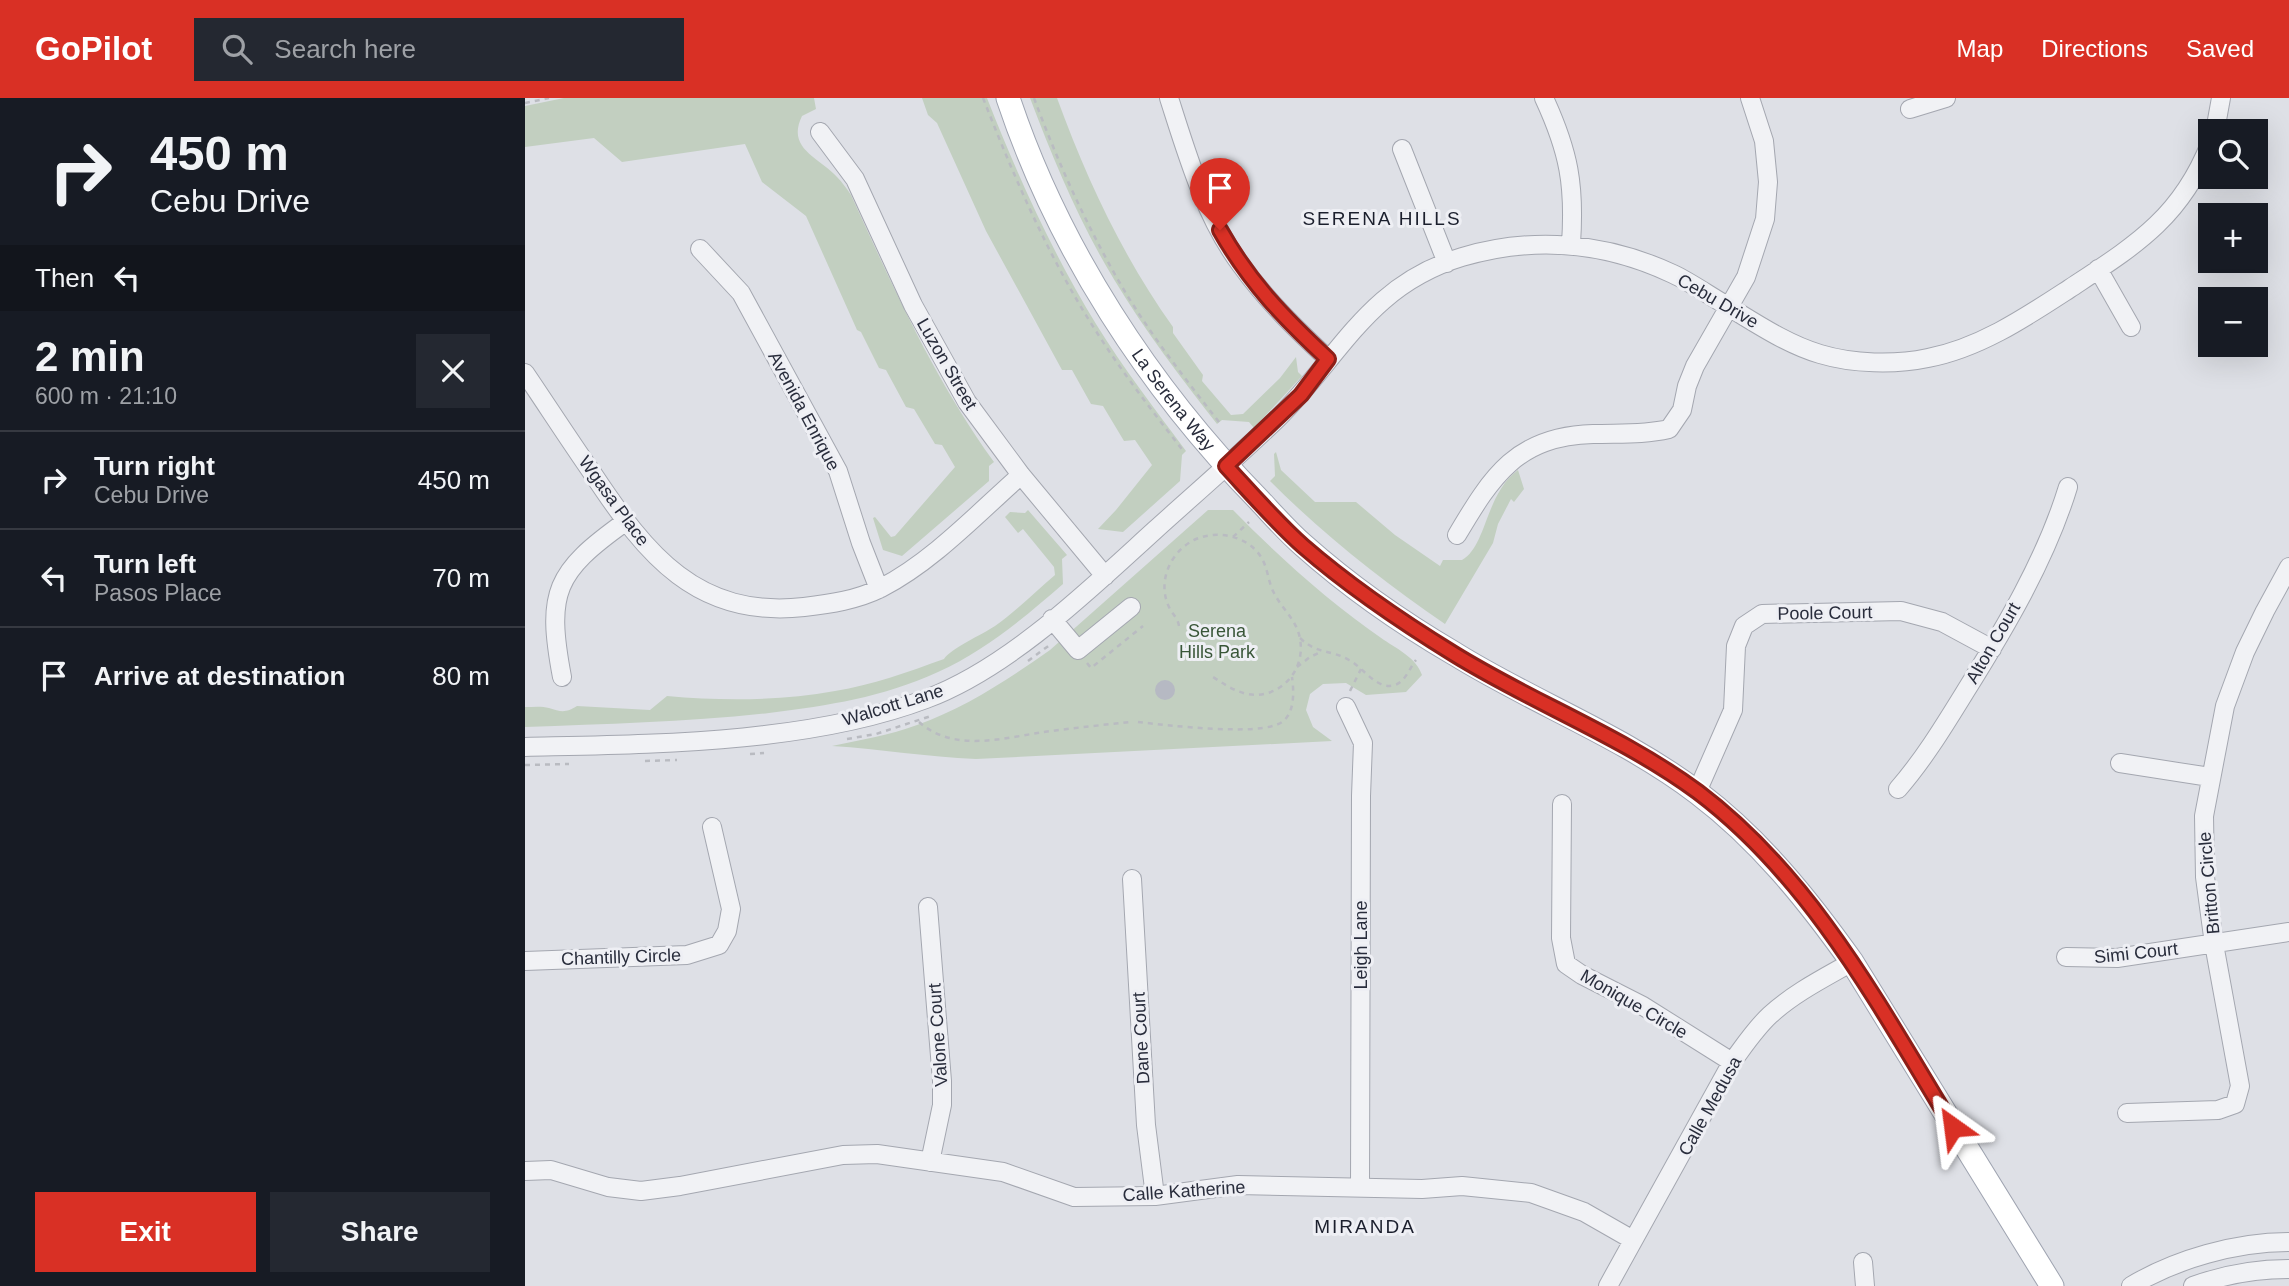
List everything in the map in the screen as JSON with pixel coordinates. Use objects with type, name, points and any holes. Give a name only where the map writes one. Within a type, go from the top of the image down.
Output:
[{"type":"main road","name":"La Serena Way","points":[[1008,98],[1035,169],[1063,228],[1103,299],[1147,369],[1226,466],[1303,545],[1376,602],[1455,654],[1624,745],[1697,792],[1736,826],[1783,873],[1820,916],[1852,962],[2052,1286]]},
{"type":"street","points":[[1169,98],[1201,189],[1239,263],[1265,298],[1328,359]]},
{"type":"street","points":[[1544,98],[1562,141],[1572,184],[1571,244]]},
{"type":"street","points":[[1457,535],[1499,471],[1522,453],[1552,438],[1589,434],[1650,434],[1669,429],[1682,410],[1695,366],[1746,277],[1765,219],[1768,182],[1763,141],[1751,98]]},
{"type":"street","points":[[1910,109],[1946,98]]},
{"type":"street","points":[[2217,119],[2221,98]]},
{"type":"street","name":"Luzon Street","points":[[820,132],[855,179],[913,305],[967,402],[1021,475],[1105,576]]},
{"type":"street","points":[[1402,149],[1447,263]]},
{"type":"street","name":"Cebu Drive","points":[[1226,466],[1301,395],[1359,322],[1383,299],[1410,280],[1447,263],[1501,248],[1545,243],[1571,244],[1631,258],[1674,274],[1787,340],[1820,354],[1856,361],[1927,359],[1963,348],[2001,331],[2098,269],[2162,222],[2198,173]]},
{"type":"street","name":"Avenida Enrique","points":[[700,249],[741,293],[838,471],[860,543],[879,589]]},
{"type":"street","points":[[2098,269],[2131,327]]},
{"type":"street","name":"Wgasa Place","points":[[525,373],[625,522],[671,571],[727,601],[755,607],[787,609],[832,603],[879,589],[929,555],[1021,475]]},
{"type":"street","name":"Walcott Lane","points":[[525,747],[619,745],[790,732],[853,720],[927,699],[972,677],[1009,653],[1105,576],[1226,466]]},
{"type":"street","name":"Alton Court","points":[[1898,789],[1921,762],[1992,649],[2056,526],[2068,487]]},
{"type":"street","points":[[562,677],[554,636],[554,608],[562,583],[576,561],[625,522]]},
{"type":"street","name":"Britton Circle","points":[[2127,1113],[2218,1110],[2235,1104],[2240,1086],[2214,944],[2206,877],[2204,816],[2210,776],[2229,696],[2250,642],[2289,567]]},
{"type":"street","points":[[1052,619],[1078,650],[1131,607]]},
{"type":"street","name":"Poole Court","points":[[1697,792],[1733,710],[1736,646],[1744,626],[1762,614],[1901,611],[1941,622],[1992,649]]},
{"type":"street","name":"Leigh Lane","points":[[1346,707],[1363,743],[1360,1188]]},
{"type":"street","points":[[2120,763],[2210,776]]},
{"type":"street","name":"Monique Circle","points":[[1562,804],[1561,938],[1566,964],[1643,1006],[1732,1062]]},
{"type":"street","name":"Chantilly Circle","points":[[525,961],[687,955],[719,945],[727,931],[731,909],[712,827]]},
{"type":"street","name":"Dane Court","points":[[1132,879],[1146,1125],[1155,1196]]},
{"type":"street","name":"Valone Court","points":[[928,907],[942,1081],[942,1105],[930,1161]]},
{"type":"street","name":"Simi Court","points":[[2066,957],[2117,958],[2289,932]]},
{"type":"street","name":"Calle Medusa","points":[[1608,1286],[1677,1166],[1732,1062],[1770,1015],[1809,986],[1852,962]]},
{"type":"street","name":"Calle Katherine","points":[[525,1171],[551,1170],[608,1187],[641,1191],[843,1155],[877,1154],[1003,1172],[1074,1196],[1155,1196],[1238,1185],[1422,1189],[1462,1186],[1531,1193],[1584,1212],[1633,1240]]},
{"type":"street","points":[[2131,1286],[2187,1261],[2232,1249],[2289,1242]]},
{"type":"street","points":[[1863,1262],[1865,1286]]},
{"type":"street","points":[[2193,1286],[2234,1275],[2289,1269]]},
{"type":"path","points":[[525,103],[549,98]]},
{"type":"path","points":[[1034,98],[1085,220],[1118,280],[1161,347],[1219,422]]},
{"type":"path","points":[[1233,537],[1248,522]]},
{"type":"path","points":[[1179,626],[1164,591],[1166,573],[1176,554],[1193,540],[1213,534],[1245,542],[1261,558],[1274,593],[1291,617],[1300,638],[1310,648],[1351,660],[1380,684],[1392,685],[1404,677],[1416,660]]},
{"type":"path","points":[[1020,667],[1064,633]]},
{"type":"path","points":[[1213,677],[1239,692],[1256,695],[1276,691],[1292,677],[1297,667],[1300,638]]},
{"type":"path","points":[[1297,667],[1322,652]]},
{"type":"path","points":[[1346,707],[1351,685],[1361,669]]},
{"type":"path","points":[[1138,722],[1186,727],[1268,728],[1281,723],[1290,713],[1294,687],[1292,677]]},
{"type":"path","points":[[842,740],[876,734],[931,716]]},
{"type":"path","points":[[919,721],[933,732],[976,741],[999,741],[1039,733],[1131,722]]},
{"type":"path","points":[[745,755],[770,752]]},
{"type":"path","points":[[644,761],[681,760]]},
{"type":"path","points":[[525,765],[580,763]]},
{"type":"green space","points":[[564,98],[814,98],[816,109],[802,116],[798,127],[801,145],[837,177],[851,195],[933,365],[994,462],[989,466],[989,481],[902,556],[883,550],[873,518],[875,517],[891,537],[895,536],[955,467],[942,445],[935,444],[914,409],[906,407],[886,370],[879,368],[861,332],[857,330],[806,216],[762,182],[745,144],[622,162],[594,138],[525,147],[525,106]]},
{"type":"green space","points":[[922,98],[987,98],[1037,214],[1080,297],[1139,388],[1186,451],[1182,455],[1180,481],[1123,532],[1098,529],[1152,465],[1135,440],[1124,441],[1103,406],[1091,404],[1072,370],[1062,370],[986,231],[937,123],[928,115]]},
{"type":"green space","points":[[1030,98],[1057,98],[1081,159],[1122,245],[1173,327],[1173,333],[1203,375],[1202,381],[1231,415],[1243,414],[1280,378],[1296,357],[1298,372],[1302,376],[1254,428],[1249,422],[1222,420],[1217,424],[1139,318],[1102,259],[1079,215]]},
{"type":"green space","points":[[1276,452],[1281,470],[1315,502],[1356,502],[1395,535],[1440,566],[1443,560],[1462,560],[1470,553],[1499,492],[1518,470],[1524,489],[1514,502],[1511,499],[1498,524],[1493,543],[1445,624],[1354,557],[1270,481],[1275,476]]},
{"type":"green space","points":[[1028,510],[1067,555],[1062,559],[1063,584],[988,644],[938,672],[875,694],[792,710],[678,721],[525,727],[525,707],[563,711],[577,706],[650,710],[667,696],[709,699],[793,697],[863,685],[944,659],[1003,620],[1055,575],[1054,567],[1023,529],[1018,533],[1005,517],[1010,512],[1025,513]]},
{"type":"green space","name":"Serena Hills Park","points":[[1208,510],[1233,510],[1324,595],[1411,659],[1422,675],[1406,692],[1366,695],[1346,683],[1323,684],[1310,694],[1306,710],[1313,727],[1332,741],[976,759],[832,746],[917,725],[952,710],[1003,682],[1050,650]]},
{"type":"building","points":[[1165,680],[1172,683],[1175,690],[1172,697],[1165,700],[1158,697],[1155,690],[1158,683]]},
{"type":"district","name":"SERENA HILLS","points":[[1382,218]]},
{"type":"district","name":"MIRANDA","points":[[1365,1226]]},
{"type":"route","points":[[1220,230],[1239,263],[1265,298],[1328,359],[1301,395],[1226,466],[1303,545],[1376,602],[1455,654],[1624,745],[1697,792],[1736,826],[1783,873],[1820,916],[1852,962],[1953,1127]]}]
